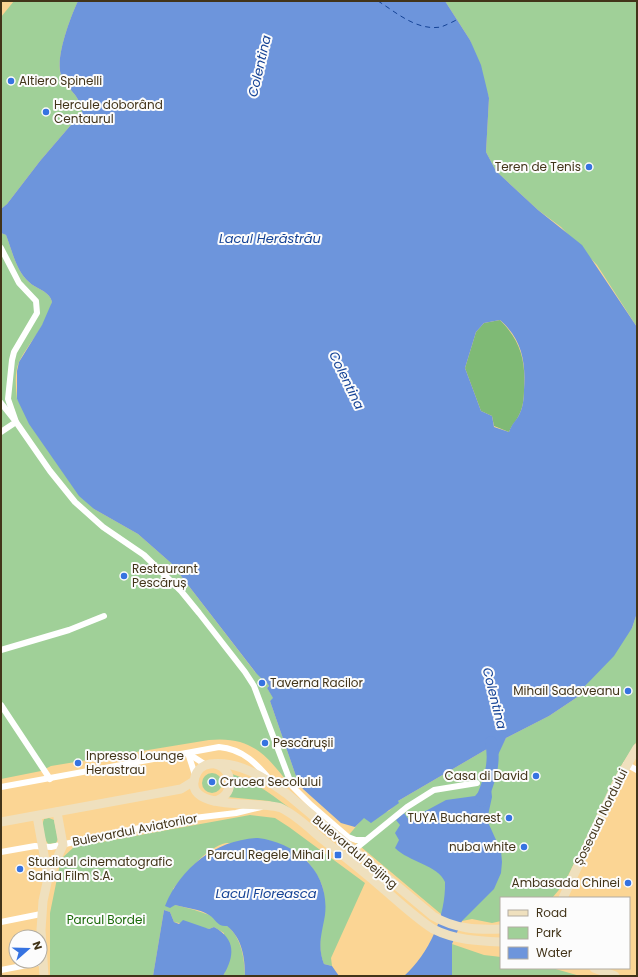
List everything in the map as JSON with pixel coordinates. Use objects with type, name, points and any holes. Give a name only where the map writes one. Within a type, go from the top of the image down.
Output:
[{"type":"main road","name":"Șoseaua Nordului","points":[[564,897],[626,764],[637,748]]},
{"type":"main road","name":"Bulevardul Beijing","points":[[181,789],[194,778],[200,768],[210,764],[221,763],[236,765],[276,786],[427,912],[446,923],[463,928],[487,929],[500,927]]},
{"type":"main road","points":[[210,764],[220,766],[226,770],[230,776],[231,783],[229,790],[224,796],[218,800],[211,801]]},
{"type":"main road","points":[[194,778],[197,792]]},
{"type":"main road","name":"Bulevardul Beijing","points":[[41,815],[181,789],[197,792],[205,800],[269,805],[281,808],[347,858],[421,921],[440,933],[463,939],[500,942]]},
{"type":"main road","points":[[42,929],[41,914],[48,878],[63,845],[56,812]]},
{"type":"main road","points":[[1,822],[41,815],[43,847],[48,878]]},
{"type":"main road","name":"Șoseaua Nordului","points":[[557,897],[568,888]]},
{"type":"main road","points":[[597,969],[615,976]]},
{"type":"street","points":[[1,248],[19,283],[33,298],[38,308],[38,313],[14,352],[12,360],[8,399],[16,422]]},
{"type":"street","points":[[1,403],[50,471],[75,502],[89,516],[144,555],[161,571],[181,591],[245,672],[258,694],[292,786],[348,838],[364,840]]},
{"type":"street","points":[[1,432],[16,422]]},
{"type":"street","points":[[1,650],[69,630],[104,616]]},
{"type":"street","points":[[1,706],[50,779]]},
{"type":"street","points":[[1,787],[219,747],[236,751],[255,762],[276,786]]},
{"type":"street","points":[[188,753],[210,764]]},
{"type":"street","points":[[188,753],[194,778]]},
{"type":"street","points":[[626,764],[637,770]]},
{"type":"street","points":[[354,850],[364,840],[402,811],[434,790],[477,782]]},
{"type":"street","name":"Bulevardul Aviatorilor","points":[[1,852],[35,846],[43,847],[63,845],[177,820],[236,813],[269,805]]},
{"type":"street","points":[[1,922],[41,914]]},
{"type":"green space","points":[[14,1],[78,1],[64,38],[60,68],[61,75],[79,101],[82,112],[40,161],[7,204],[1,209],[1,17]]},
{"type":"green space","points":[[445,1],[637,1],[637,327],[597,265],[561,227],[538,210],[496,171],[486,152],[489,98],[470,40]]},
{"type":"green space","points":[[1,233],[6,235],[12,254],[21,272],[32,284],[49,295],[52,302],[46,318],[17,366],[17,399],[94,509],[138,534],[171,563],[255,672],[264,678],[269,686],[267,688],[274,699],[270,701],[298,782],[290,785],[273,765],[257,750],[236,741],[224,740],[209,740],[51,766],[41,771],[1,779]]},
{"type":"green space","points":[[500,320],[513,336],[521,352],[524,370],[524,393],[522,407],[520,414],[509,432],[494,426],[492,416],[481,411],[465,368],[476,332],[484,323]]},
{"type":"green space","points":[[637,613],[637,741],[621,766],[564,884],[553,897],[500,897],[500,921],[492,923],[472,919],[462,921],[441,914],[348,836],[364,817],[389,811],[398,801],[487,749],[491,750],[496,757],[506,738],[549,716],[582,694],[585,686],[632,628]]},
{"type":"green space","points":[[212,773],[219,776],[222,783],[219,790],[212,793],[205,790],[202,783],[205,776]]},
{"type":"green space","points":[[232,774],[256,784],[291,809],[269,801],[228,797],[234,786]]},
{"type":"green space","name":"Parcul Bordei","points":[[250,815],[275,818],[365,883],[331,958],[332,966],[324,964],[321,954],[320,944],[324,905],[322,885],[306,859],[299,853],[295,852],[226,843],[204,855],[173,889],[175,905],[205,913],[226,925],[234,934],[240,945],[244,958],[245,976],[223,976],[225,972],[224,933],[214,927],[209,929],[174,922],[170,912],[164,910],[153,976],[50,976],[50,913],[61,859],[74,847]]},
{"type":"green space","points":[[49,818],[54,820],[58,839],[56,843],[48,844],[44,835],[43,825],[44,819]]},
{"type":"green space","points":[[452,944],[484,955],[500,957],[500,969],[556,969],[580,976],[452,976]]},
{"type":"water","name":"Lacul Herăstrău","points":[[78,1],[445,1],[470,40],[481,65],[489,98],[486,152],[496,171],[538,210],[582,245],[637,327],[637,613],[632,628],[614,656],[585,686],[582,694],[549,716],[506,738],[497,757],[492,757],[491,750],[487,749],[398,801],[399,803],[371,823],[364,818],[355,827],[341,823],[303,789],[298,782],[270,701],[273,698],[267,688],[269,686],[264,678],[262,679],[256,673],[171,563],[138,534],[94,509],[79,496],[29,424],[17,399],[17,371],[19,362],[42,325],[52,302],[49,295],[29,282],[21,272],[6,235],[1,233],[1,209],[7,204],[40,161],[82,112],[79,101],[61,75],[60,68],[64,38]],"holes":[[[500,320],[518,343],[524,370],[524,396],[522,407],[520,414],[509,432],[494,427],[492,416],[481,411],[465,368],[476,332],[484,323]]]},
{"type":"water","points":[[484,786],[491,788],[492,797],[487,820],[501,851],[501,873],[494,889],[462,921],[452,944],[452,976],[404,976],[421,957],[434,934],[443,908],[445,882],[436,871],[408,857],[395,848],[399,840],[395,833],[400,825],[396,820],[404,813],[409,820],[446,800],[475,796]]},
{"type":"water","name":"Lacul Floreasca","points":[[258,838],[286,846],[298,853],[308,862],[316,873],[322,886],[325,900],[325,915],[320,945],[322,957],[324,964],[332,966],[339,976],[245,976],[242,948],[236,936],[227,926],[219,924],[201,911],[175,905],[170,908],[165,906],[180,879],[202,858],[214,850],[228,844]]},
{"type":"water","name":"Lacul Floreasca","points":[[164,910],[170,912],[174,922],[179,924],[183,920],[209,929],[214,927],[226,937],[230,943],[231,955],[230,962],[223,976],[153,976]]},
{"type":"waterway","points":[[481,801],[491,772],[493,757],[491,742]]},
{"type":"ferry route","points":[[378,1],[400,16],[416,24],[432,28],[441,27],[458,19]]},
{"type":"place","name":"Altiero Spinelli","points":[[11,81]]},
{"type":"place","name":"Hercule doborând Centaurul","points":[[46,112]]},
{"type":"place","name":"Teren de Tenis","points":[[589,167]]},
{"type":"place","name":"Restaurant Pescăruș","points":[[124,576]]},
{"type":"place","name":"Taverna Racilor","points":[[262,683]]},
{"type":"place","name":"Mihail Sadoveanu","points":[[628,691]]},
{"type":"place","name":"Pescărușii","points":[[265,743]]},
{"type":"place","name":"Inpresso Lounge Herastrau","points":[[78,763]]},
{"type":"place","name":"Casa di David","points":[[536,776]]},
{"type":"place","name":"Crucea Secolului","points":[[212,782]]},
{"type":"place","name":"TUYA Bucharest","points":[[509,818]]},
{"type":"place","name":"nuba white","points":[[524,847]]},
{"type":"place","name":"Parcul Regele Mihai I","points":[[338,855]]},
{"type":"place","name":"Studioul cinematografic Sahia Film S.A.","points":[[20,869]]},
{"type":"place","name":"Ambasada Chinei","points":[[628,883]]},
{"type":"water label","name":"Colentina","points":[[259,66]]},
{"type":"water label","name":"Colentina","points":[[347,380]]},
{"type":"water label","name":"Colentina","points":[[495,698]]}]
